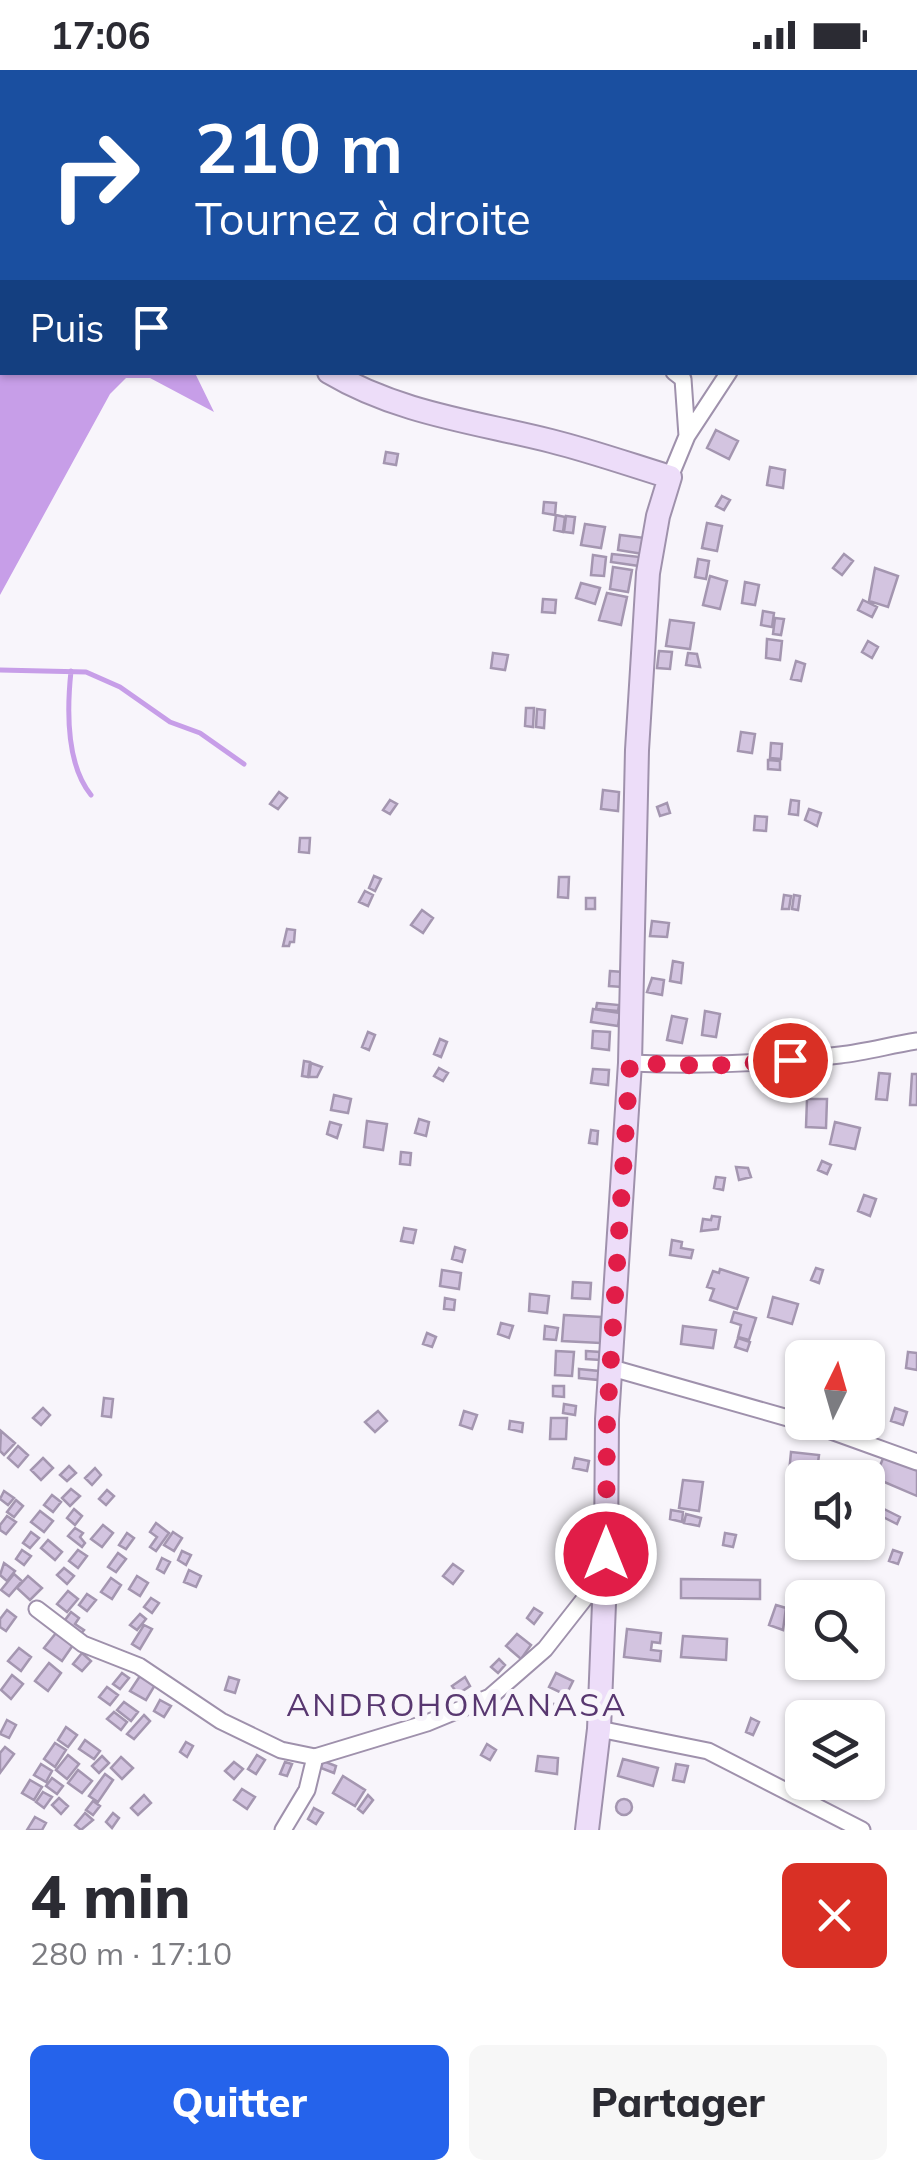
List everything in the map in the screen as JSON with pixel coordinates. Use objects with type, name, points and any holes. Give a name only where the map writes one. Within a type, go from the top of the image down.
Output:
[{"type":"street","points":[[335,375],[395,403],[447,420],[552,442],[670,477]]},
{"type":"street","points":[[678,375],[683,379],[687,436]]},
{"type":"street","points":[[587,1830],[599,1730],[607,1419],[630,1063],[637,750],[648,573],[670,477],[687,436],[726,375]]},
{"type":"street","points":[[630,1063],[711,1066],[844,1055],[917,1041]]},
{"type":"street","points":[[612,1368],[785,1417]]},
{"type":"street","points":[[855,1440],[917,1462]]},
{"type":"street","points":[[37,1609],[83,1644],[140,1666],[222,1721],[281,1750],[315,1757],[426,1723],[490,1697],[545,1649],[585,1598],[606,1554]]},
{"type":"street","points":[[599,1730],[708,1751],[862,1830]]},
{"type":"street","points":[[283,1830],[307,1790],[315,1757]]},
{"type":"shaded area","points":[[0,375],[196,375],[214,412],[150,378],[126,378],[110,394],[0,595]]},
{"type":"building","points":[[716,430],[738,441],[729,459],[707,448]]},
{"type":"building","points":[[386,452],[398,454],[396,465],[384,463]]},
{"type":"building","points":[[770,467],[785,470],[783,488],[767,485]]},
{"type":"building","points":[[722,496],[730,500],[724,510],[716,506]]},
{"type":"building","points":[[544,502],[556,503],[555,515],[543,513]]},
{"type":"building","points":[[556,515],[565,517],[563,532],[554,530]]},
{"type":"building","points":[[566,516],[575,517],[573,533],[564,532]]},
{"type":"building","points":[[707,523],[722,526],[717,551],[702,548]]},
{"type":"building","points":[[585,524],[605,527],[601,548],[581,545]]},
{"type":"building","points":[[620,535],[645,538],[643,554],[618,550]]},
{"type":"building","points":[[612,554],[640,557],[639,566],[611,562]]},
{"type":"building","points":[[844,554],[853,561],[842,575],[833,568]]},
{"type":"building","points":[[593,555],[606,557],[604,576],[591,575]]},
{"type":"building","points":[[698,559],[709,561],[706,579],[695,577]]},
{"type":"building","points":[[613,567],[632,570],[628,592],[610,589]]},
{"type":"building","points":[[875,568],[898,576],[888,607],[869,601]]},
{"type":"building","points":[[710,576],[727,581],[720,609],[703,605]]},
{"type":"building","points":[[745,582],[759,585],[755,605],[742,603]]},
{"type":"building","points":[[581,583],[600,588],[595,604],[576,598]]},
{"type":"building","points":[[607,593],[627,597],[621,625],[599,620]]},
{"type":"building","points":[[543,599],[556,600],[555,613],[542,612]]},
{"type":"building","points":[[863,600],[877,607],[872,617],[858,610]]},
{"type":"building","points":[[763,611],[774,613],[772,627],[761,625]]},
{"type":"building","points":[[775,618],[784,619],[781,635],[773,634]]},
{"type":"building","points":[[670,620],[694,623],[690,649],[666,646]]},
{"type":"building","points":[[767,639],[782,641],[780,660],[766,658]]},
{"type":"building","points":[[868,641],[878,647],[872,658],[862,652]]},
{"type":"building","points":[[659,651],[672,652],[670,669],[657,668]]},
{"type":"building","points":[[493,653],[508,655],[505,670],[491,668]]},
{"type":"building","points":[[688,653],[697,654],[700,667],[686,665]]},
{"type":"building","points":[[796,661],[805,664],[801,681],[791,679]]},
{"type":"building","points":[[526,708],[534,708],[533,727],[525,726]]},
{"type":"building","points":[[537,709],[545,710],[544,728],[536,727]]},
{"type":"building","points":[[741,732],[755,734],[752,753],[738,751]]},
{"type":"building","points":[[771,743],[782,744],[781,759],[770,758]]},
{"type":"building","points":[[768,760],[780,761],[780,770],[768,769]]},
{"type":"building","points":[[603,790],[619,792],[618,811],[601,809]]},
{"type":"building","points":[[279,792],[287,798],[278,809],[270,804]]},
{"type":"building","points":[[390,800],[397,804],[390,814],[383,810]]},
{"type":"building","points":[[791,800],[799,801],[798,815],[789,814]]},
{"type":"building","points":[[667,803],[670,813],[660,816],[657,807]]},
{"type":"building","points":[[809,809],[821,813],[817,826],[805,820]]},
{"type":"building","points":[[755,816],[767,817],[766,831],[754,830]]},
{"type":"building","points":[[300,838],[310,838],[309,853],[299,852]]},
{"type":"building","points":[[374,876],[381,879],[375,891],[369,888]]},
{"type":"building","points":[[559,877],[569,877],[568,898],[558,897]]},
{"type":"building","points":[[365,891],[373,895],[368,906],[359,902]]},
{"type":"building","points":[[784,895],[791,896],[789,909],[782,909]]},
{"type":"building","points":[[794,895],[800,896],[798,910],[792,909]]},
{"type":"building","points":[[586,898],[595,898],[595,909],[586,909]]},
{"type":"building","points":[[422,910],[433,918],[423,933],[411,925]]},
{"type":"building","points":[[652,921],[669,923],[667,937],[650,936]]},
{"type":"building","points":[[287,929],[295,930],[294,942],[283,946]]},
{"type":"building","points":[[673,961],[683,963],[681,983],[670,981]]},
{"type":"building","points":[[610,971],[623,972],[622,987],[609,986]]},
{"type":"building","points":[[652,978],[664,980],[662,995],[647,992]]},
{"type":"building","points":[[597,1003],[619,1005],[618,1011],[596,1009]]},
{"type":"building","points":[[593,1009],[620,1013],[618,1026],[591,1022]]},
{"type":"building","points":[[705,1011],[720,1014],[716,1037],[702,1035]]},
{"type":"building","points":[[672,1016],[687,1019],[682,1043],[667,1040]]},
{"type":"building","points":[[593,1031],[610,1032],[609,1050],[592,1048]]},
{"type":"building","points":[[368,1032],[375,1035],[369,1050],[362,1047]]},
{"type":"building","points":[[440,1039],[447,1042],[441,1057],[434,1054]]},
{"type":"building","points":[[304,1061],[310,1062],[308,1077],[302,1076]]},
{"type":"building","points":[[311,1063],[322,1067],[317,1077],[309,1077]]},
{"type":"building","points":[[439,1068],[448,1073],[443,1081],[434,1076]]},
{"type":"building","points":[[593,1069],[609,1070],[608,1085],[591,1083]]},
{"type":"building","points":[[879,1073],[890,1074],[887,1100],[876,1099]]},
{"type":"building","points":[[912,1074],[917,1074],[917,1105],[910,1105]]},
{"type":"building","points":[[334,1095],[351,1099],[348,1113],[331,1110]]},
{"type":"building","points":[[807,1099],[827,1099],[826,1128],[806,1127]]},
{"type":"building","points":[[419,1119],[429,1122],[426,1136],[415,1133]]},
{"type":"building","points":[[367,1121],[387,1124],[383,1150],[364,1147]]},
{"type":"building","points":[[330,1122],[341,1125],[337,1138],[327,1134]]},
{"type":"building","points":[[835,1122],[860,1128],[855,1149],[830,1144]]},
{"type":"building","points":[[591,1130],[598,1131],[597,1144],[589,1143]]},
{"type":"building","points":[[401,1152],[411,1153],[410,1165],[400,1164]]},
{"type":"building","points":[[822,1161],[831,1165],[827,1174],[818,1170]]},
{"type":"building","points":[[736,1167],[748,1168],[751,1177],[739,1180]]},
{"type":"building","points":[[716,1177],[725,1178],[723,1190],[714,1188]]},
{"type":"building","points":[[864,1195],[876,1199],[870,1216],[858,1211]]},
{"type":"building","points":[[712,1216],[720,1217],[718,1229],[701,1231],[703,1219],[711,1220]]},
{"type":"building","points":[[404,1228],[416,1230],[413,1243],[401,1241]]},
{"type":"building","points":[[672,1240],[682,1242],[681,1248],[693,1250],[691,1258],[670,1255]]},
{"type":"building","points":[[455,1247],[465,1250],[462,1262],[452,1259]]},
{"type":"building","points":[[816,1268],[823,1270],[819,1283],[811,1280]]},
{"type":"building","points":[[720,1269],[748,1278],[737,1309],[710,1300],[714,1289],[707,1287],[713,1271],[719,1273]]},
{"type":"building","points":[[442,1270],[461,1273],[459,1289],[440,1286]]},
{"type":"building","points":[[573,1282],[591,1283],[590,1299],[572,1298]]},
{"type":"building","points":[[530,1294],[549,1296],[547,1313],[529,1311]]},
{"type":"building","points":[[773,1297],[798,1304],[792,1324],[768,1317]]},
{"type":"building","points":[[445,1298],[455,1300],[454,1310],[444,1309]]},
{"type":"building","points":[[734,1312],[756,1318],[749,1340],[738,1337],[741,1325],[731,1322]]},
{"type":"building","points":[[564,1315],[601,1317],[600,1343],[562,1341]]},
{"type":"building","points":[[501,1323],[513,1326],[509,1338],[498,1334]]},
{"type":"building","points":[[545,1326],[558,1328],[556,1340],[544,1339]]},
{"type":"building","points":[[683,1326],[716,1330],[713,1348],[681,1344]]},
{"type":"building","points":[[427,1333],[436,1337],[432,1347],[423,1344]]},
{"type":"building","points":[[738,1338],[750,1342],[747,1351],[735,1347]]},
{"type":"building","points":[[556,1351],[574,1352],[572,1376],[555,1375]]},
{"type":"building","points":[[586,1351],[600,1352],[600,1360],[586,1359]]},
{"type":"building","points":[[908,1352],[917,1353],[917,1370],[906,1368]]},
{"type":"building","points":[[579,1369],[599,1371],[599,1380],[579,1378]]},
{"type":"building","points":[[553,1386],[564,1386],[564,1397],[553,1396]]},
{"type":"building","points":[[104,1398],[113,1399],[111,1417],[102,1416]]},
{"type":"building","points":[[564,1404],[576,1406],[575,1415],[563,1413]]},
{"type":"building","points":[[43,1408],[50,1415],[41,1425],[33,1418]]},
{"type":"building","points":[[895,1408],[907,1412],[903,1425],[891,1421]]},
{"type":"building","points":[[378,1411],[387,1421],[375,1432],[365,1422]]},
{"type":"building","points":[[464,1411],[477,1415],[472,1429],[460,1425]]},
{"type":"building","points":[[551,1418],[567,1418],[566,1439],[550,1439]]},
{"type":"building","points":[[510,1421],[523,1423],[522,1432],[509,1429]]},
{"type":"building","points":[[1,1431],[15,1443],[4,1455],[0,1451]]},
{"type":"building","points":[[18,1446],[28,1455],[18,1467],[8,1458]]},
{"type":"building","points":[[791,1452],[819,1455],[818,1460],[790,1460]]},
{"type":"building","points":[[884,1456],[917,1470],[917,1496],[885,1482]]},
{"type":"building","points":[[43,1458],[53,1468],[41,1480],[31,1470]]},
{"type":"building","points":[[575,1458],[589,1461],[587,1471],[573,1468]]},
{"type":"building","points":[[69,1466],[76,1473],[67,1481],[60,1475]]},
{"type":"building","points":[[95,1468],[101,1475],[92,1485],[85,1478]]},
{"type":"building","points":[[683,1480],[703,1482],[699,1511],[679,1508]]},
{"type":"building","points":[[71,1489],[80,1496],[70,1506],[62,1498]]},
{"type":"building","points":[[107,1490],[114,1496],[106,1505],[99,1499]]},
{"type":"building","points":[[4,1491],[14,1498],[8,1505],[0,1499]]},
{"type":"building","points":[[52,1495],[61,1502],[53,1512],[44,1505]]},
{"type":"building","points":[[16,1500],[23,1506],[14,1517],[7,1512]]},
{"type":"building","points":[[74,1509],[82,1516],[75,1525],[67,1518]]},
{"type":"building","points":[[671,1510],[683,1512],[682,1522],[670,1519]]},
{"type":"building","points":[[885,1510],[900,1517],[897,1524],[885,1518]]},
{"type":"building","points":[[40,1511],[53,1521],[44,1532],[31,1522]]},
{"type":"building","points":[[686,1514],[701,1518],[699,1526],[684,1523]]},
{"type":"building","points":[[7,1516],[16,1522],[6,1534],[0,1525]]},
{"type":"building","points":[[156,1523],[169,1533],[156,1551],[150,1547],[157,1537],[150,1532]]},
{"type":"building","points":[[103,1525],[113,1533],[102,1547],[91,1539]]},
{"type":"building","points":[[75,1528],[83,1533],[82,1547],[68,1536]]},
{"type":"building","points":[[31,1532],[39,1538],[30,1548],[23,1543]]},
{"type":"building","points":[[173,1532],[182,1538],[174,1551],[164,1545]]},
{"type":"building","points":[[127,1533],[134,1538],[126,1549],[119,1545]]},
{"type":"building","points":[[725,1533],[736,1535],[733,1547],[723,1545]]},
{"type":"building","points":[[48,1540],[62,1552],[55,1560],[41,1548]]},
{"type":"building","points":[[22,1550],[31,1556],[24,1565],[16,1559]]},
{"type":"building","points":[[78,1550],[87,1556],[78,1568],[69,1561]]},
{"type":"building","points":[[893,1550],[902,1553],[898,1564],[889,1561]]},
{"type":"building","points":[[182,1551],[191,1555],[186,1565],[178,1560]]},
{"type":"building","points":[[118,1553],[126,1559],[116,1572],[108,1567]]},
{"type":"building","points":[[162,1558],[170,1562],[164,1573],[157,1569]]},
{"type":"building","points":[[4,1563],[15,1571],[7,1581],[0,1575]]},
{"type":"building","points":[[453,1564],[463,1571],[453,1584],[443,1576]]},
{"type":"building","points":[[64,1568],[74,1576],[67,1584],[57,1575]]},
{"type":"building","points":[[189,1570],[201,1576],[196,1587],[184,1582]]},
{"type":"building","points":[[14,1574],[22,1581],[9,1596],[1,1590]]},
{"type":"building","points":[[28,1576],[42,1588],[30,1600],[17,1588]]},
{"type":"building","points":[[137,1576],[148,1583],[140,1596],[129,1589]]},
{"type":"building","points":[[111,1578],[121,1585],[112,1599],[101,1592]]},
{"type":"building","points":[[681,1579],[760,1580],[760,1599],[681,1598]]},
{"type":"building","points":[[68,1591],[78,1599],[67,1612],[57,1604]]},
{"type":"building","points":[[87,1594],[96,1600],[87,1611],[79,1605]]},
{"type":"building","points":[[151,1598],[159,1603],[152,1613],[144,1607]]},
{"type":"building","points":[[776,1605],[785,1608],[783,1630],[769,1625]]},
{"type":"building","points":[[534,1608],[542,1613],[534,1624],[527,1618]]},
{"type":"building","points":[[7,1610],[16,1617],[6,1631],[0,1627],[0,1619]]},
{"type":"building","points":[[71,1612],[79,1618],[75,1624],[84,1630],[79,1636],[62,1624]]},
{"type":"building","points":[[140,1614],[146,1619],[137,1630],[130,1625]]},
{"type":"building","points":[[144,1625],[152,1629],[140,1649],[132,1644]]},
{"type":"building","points":[[627,1629],[661,1633],[660,1643],[652,1642],[651,1650],[661,1651],[660,1661],[624,1657]]},
{"type":"building","points":[[56,1633],[73,1645],[62,1661],[44,1648]]},
{"type":"building","points":[[517,1634],[531,1645],[521,1659],[506,1646]]},
{"type":"building","points":[[683,1636],[727,1639],[726,1660],[681,1657]]},
{"type":"building","points":[[19,1648],[31,1657],[21,1671],[8,1661]]},
{"type":"building","points":[[82,1653],[91,1661],[82,1671],[73,1664]]},
{"type":"building","points":[[499,1659],[505,1665],[498,1673],[491,1667]]},
{"type":"building","points":[[49,1663],[61,1673],[48,1691],[35,1681]]},
{"type":"building","points":[[122,1673],[129,1678],[120,1689],[113,1684]]},
{"type":"building","points":[[556,1673],[573,1681],[566,1695],[549,1687]]},
{"type":"building","points":[[12,1675],[23,1684],[11,1699],[1,1690]]},
{"type":"building","points":[[140,1676],[155,1685],[146,1700],[130,1691]]},
{"type":"building","points":[[229,1677],[239,1680],[235,1693],[225,1690]]},
{"type":"building","points":[[465,1677],[470,1686],[458,1694],[452,1686]]},
{"type":"building","points":[[107,1687],[118,1695],[110,1705],[99,1697]]},
{"type":"building","points":[[160,1700],[171,1706],[164,1717],[154,1711]]},
{"type":"building","points":[[124,1702],[138,1712],[131,1721],[117,1710]]},
{"type":"building","points":[[546,1703],[555,1704],[552,1717],[543,1715]]},
{"type":"building","points":[[114,1712],[127,1722],[121,1730],[107,1719]]},
{"type":"building","points":[[144,1715],[150,1721],[134,1739],[127,1734]]},
{"type":"building","points":[[751,1718],[759,1722],[753,1735],[746,1732]]},
{"type":"building","points":[[7,1720],[16,1725],[9,1738],[0,1734]]},
{"type":"building","points":[[66,1727],[77,1735],[68,1747],[58,1740]]},
{"type":"building","points":[[85,1740],[100,1751],[94,1759],[79,1749]]},
{"type":"building","points":[[186,1742],[193,1746],[187,1757],[180,1752]]},
{"type":"building","points":[[55,1743],[66,1750],[55,1767],[44,1759]]},
{"type":"building","points":[[487,1744],[496,1750],[490,1760],[481,1755]]},
{"type":"building","points":[[5,1747],[14,1754],[0,1773],[0,1753]]},
{"type":"building","points":[[68,1755],[79,1764],[67,1779],[56,1770]]},
{"type":"building","points":[[257,1755],[265,1760],[256,1774],[248,1769]]},
{"type":"building","points":[[102,1756],[109,1763],[99,1773],[92,1766]]},
{"type":"building","points":[[538,1756],[558,1758],[557,1774],[536,1771]]},
{"type":"building","points":[[121,1757],[133,1768],[122,1779],[111,1768]]},
{"type":"building","points":[[623,1759],[658,1768],[653,1786],[618,1776]]},
{"type":"building","points":[[323,1761],[336,1766],[334,1773],[321,1768]]},
{"type":"building","points":[[234,1762],[243,1769],[234,1779],[225,1771]]},
{"type":"building","points":[[285,1762],[292,1764],[287,1776],[280,1774]]},
{"type":"building","points":[[41,1764],[52,1771],[46,1782],[34,1775]]},
{"type":"building","points":[[676,1764],[688,1766],[684,1782],[673,1780]]},
{"type":"building","points":[[78,1770],[92,1781],[82,1793],[68,1783]]},
{"type":"building","points":[[105,1774],[113,1780],[98,1802],[89,1796]]},
{"type":"building","points":[[343,1776],[365,1790],[355,1806],[333,1793]]},
{"type":"building","points":[[52,1778],[63,1786],[57,1794],[46,1786]]},
{"type":"building","points":[[30,1780],[42,1787],[34,1800],[22,1793]]},
{"type":"building","points":[[242,1789],[255,1797],[247,1809],[234,1800]]},
{"type":"building","points":[[43,1792],[52,1797],[44,1808],[36,1802]]},
{"type":"building","points":[[144,1795],[151,1803],[138,1815],[131,1808]]},
{"type":"building","points":[[368,1795],[373,1800],[363,1813],[358,1809]]},
{"type":"building","points":[[59,1798],[68,1806],[61,1814],[52,1805]]},
{"type":"building","points":[[624,1799],[632,1807],[624,1815],[616,1807]]},
{"type":"building","points":[[93,1801],[100,1806],[93,1815],[86,1810]]},
{"type":"building","points":[[314,1808],[323,1813],[316,1824],[308,1819]]},
{"type":"building","points":[[85,1813],[93,1820],[81,1830],[75,1825]]},
{"type":"building","points":[[113,1813],[119,1818],[112,1828],[106,1822]]},
{"type":"building","points":[[35,1817],[46,1823],[42,1830],[27,1830]]},
{"type":"waterway","points":[[0,670],[86,672],[120,687],[170,722],[200,733],[244,764]]},
{"type":"waterway","points":[[71,671],[69,719],[73,752],[91,795]]},
{"type":"district","name":"ANDROHOMANASA","points":[[457,1705]]},
{"type":"route","points":[[606,1554],[607,1419],[630,1063],[711,1066],[790,1060]]}]
